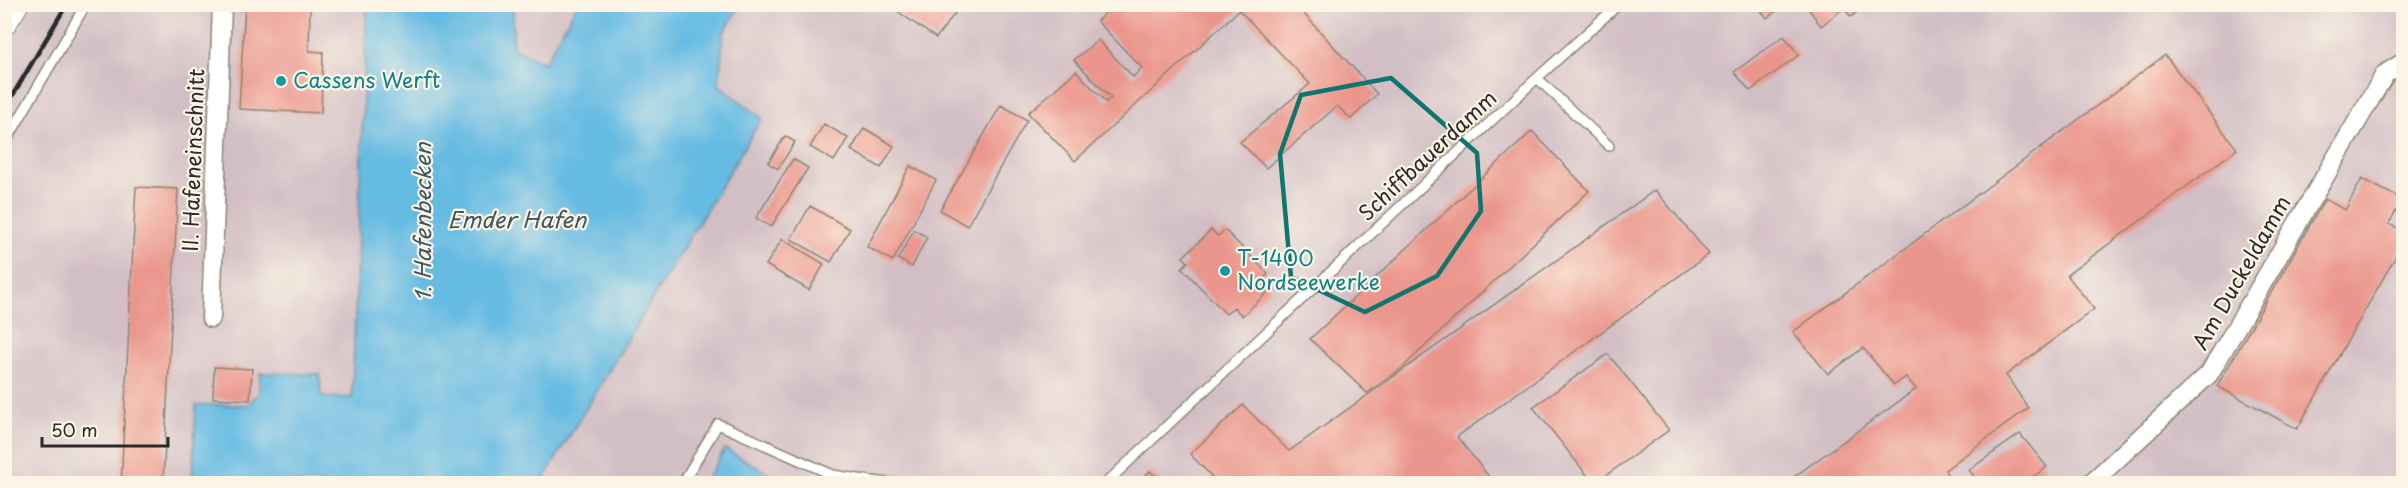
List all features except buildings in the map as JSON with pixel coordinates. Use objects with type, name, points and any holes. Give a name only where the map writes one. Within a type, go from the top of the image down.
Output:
[{"type":"main road","points":[[4,22],[15,4]]},
{"type":"street","name":"II. Hafeneinschnitt","points":[[211,318],[222,4]]},
{"type":"street","name":"Am Duckeldamm","points":[[2090,483],[2209,374],[2385,74],[2403,62]]},
{"type":"lane","points":[[4,145],[86,4]]},
{"type":"lane","name":"Schiffbauerdamm","points":[[1105,483],[1619,4]]},
{"type":"lane","points":[[1537,78],[1609,146]]},
{"type":"lane","points":[[682,483],[718,424],[833,475],[870,482],[898,483]]},
{"type":"highlighted area","points":[[1391,78],[1477,153],[1481,211],[1437,276],[1365,312],[1291,277],[1280,154],[1301,95]]},
{"type":"shaded area","points":[[16,4],[367,5],[352,398],[321,398],[320,374],[260,374],[259,393],[247,405],[196,405],[192,483],[5,483],[4,23]]},
{"type":"shaded area","points":[[513,5],[577,5],[544,63],[513,49]]},
{"type":"shaded area","points":[[740,5],[2403,5],[2403,483],[785,484],[726,449],[704,483],[541,484],[762,118],[719,86],[723,34]]},
{"type":"water","name":"Emder Hafen","points":[[367,5],[513,5],[513,49],[544,63],[577,5],[740,5],[723,34],[719,85],[762,118],[541,483],[192,483],[196,405],[247,405],[259,393],[260,373],[320,374],[321,397],[352,398]]},
{"type":"water","points":[[725,449],[785,483],[704,483]]},
{"type":"railway","points":[[4,110],[67,4]]},
{"type":"place","name":"Cassens Werft","points":[[281,81]]},
{"type":"place","name":"T-1400 Nordseewerke","points":[[1225,271]]},
{"type":"water label","name":"1. Hafenbecken","points":[[423,222]]}]
